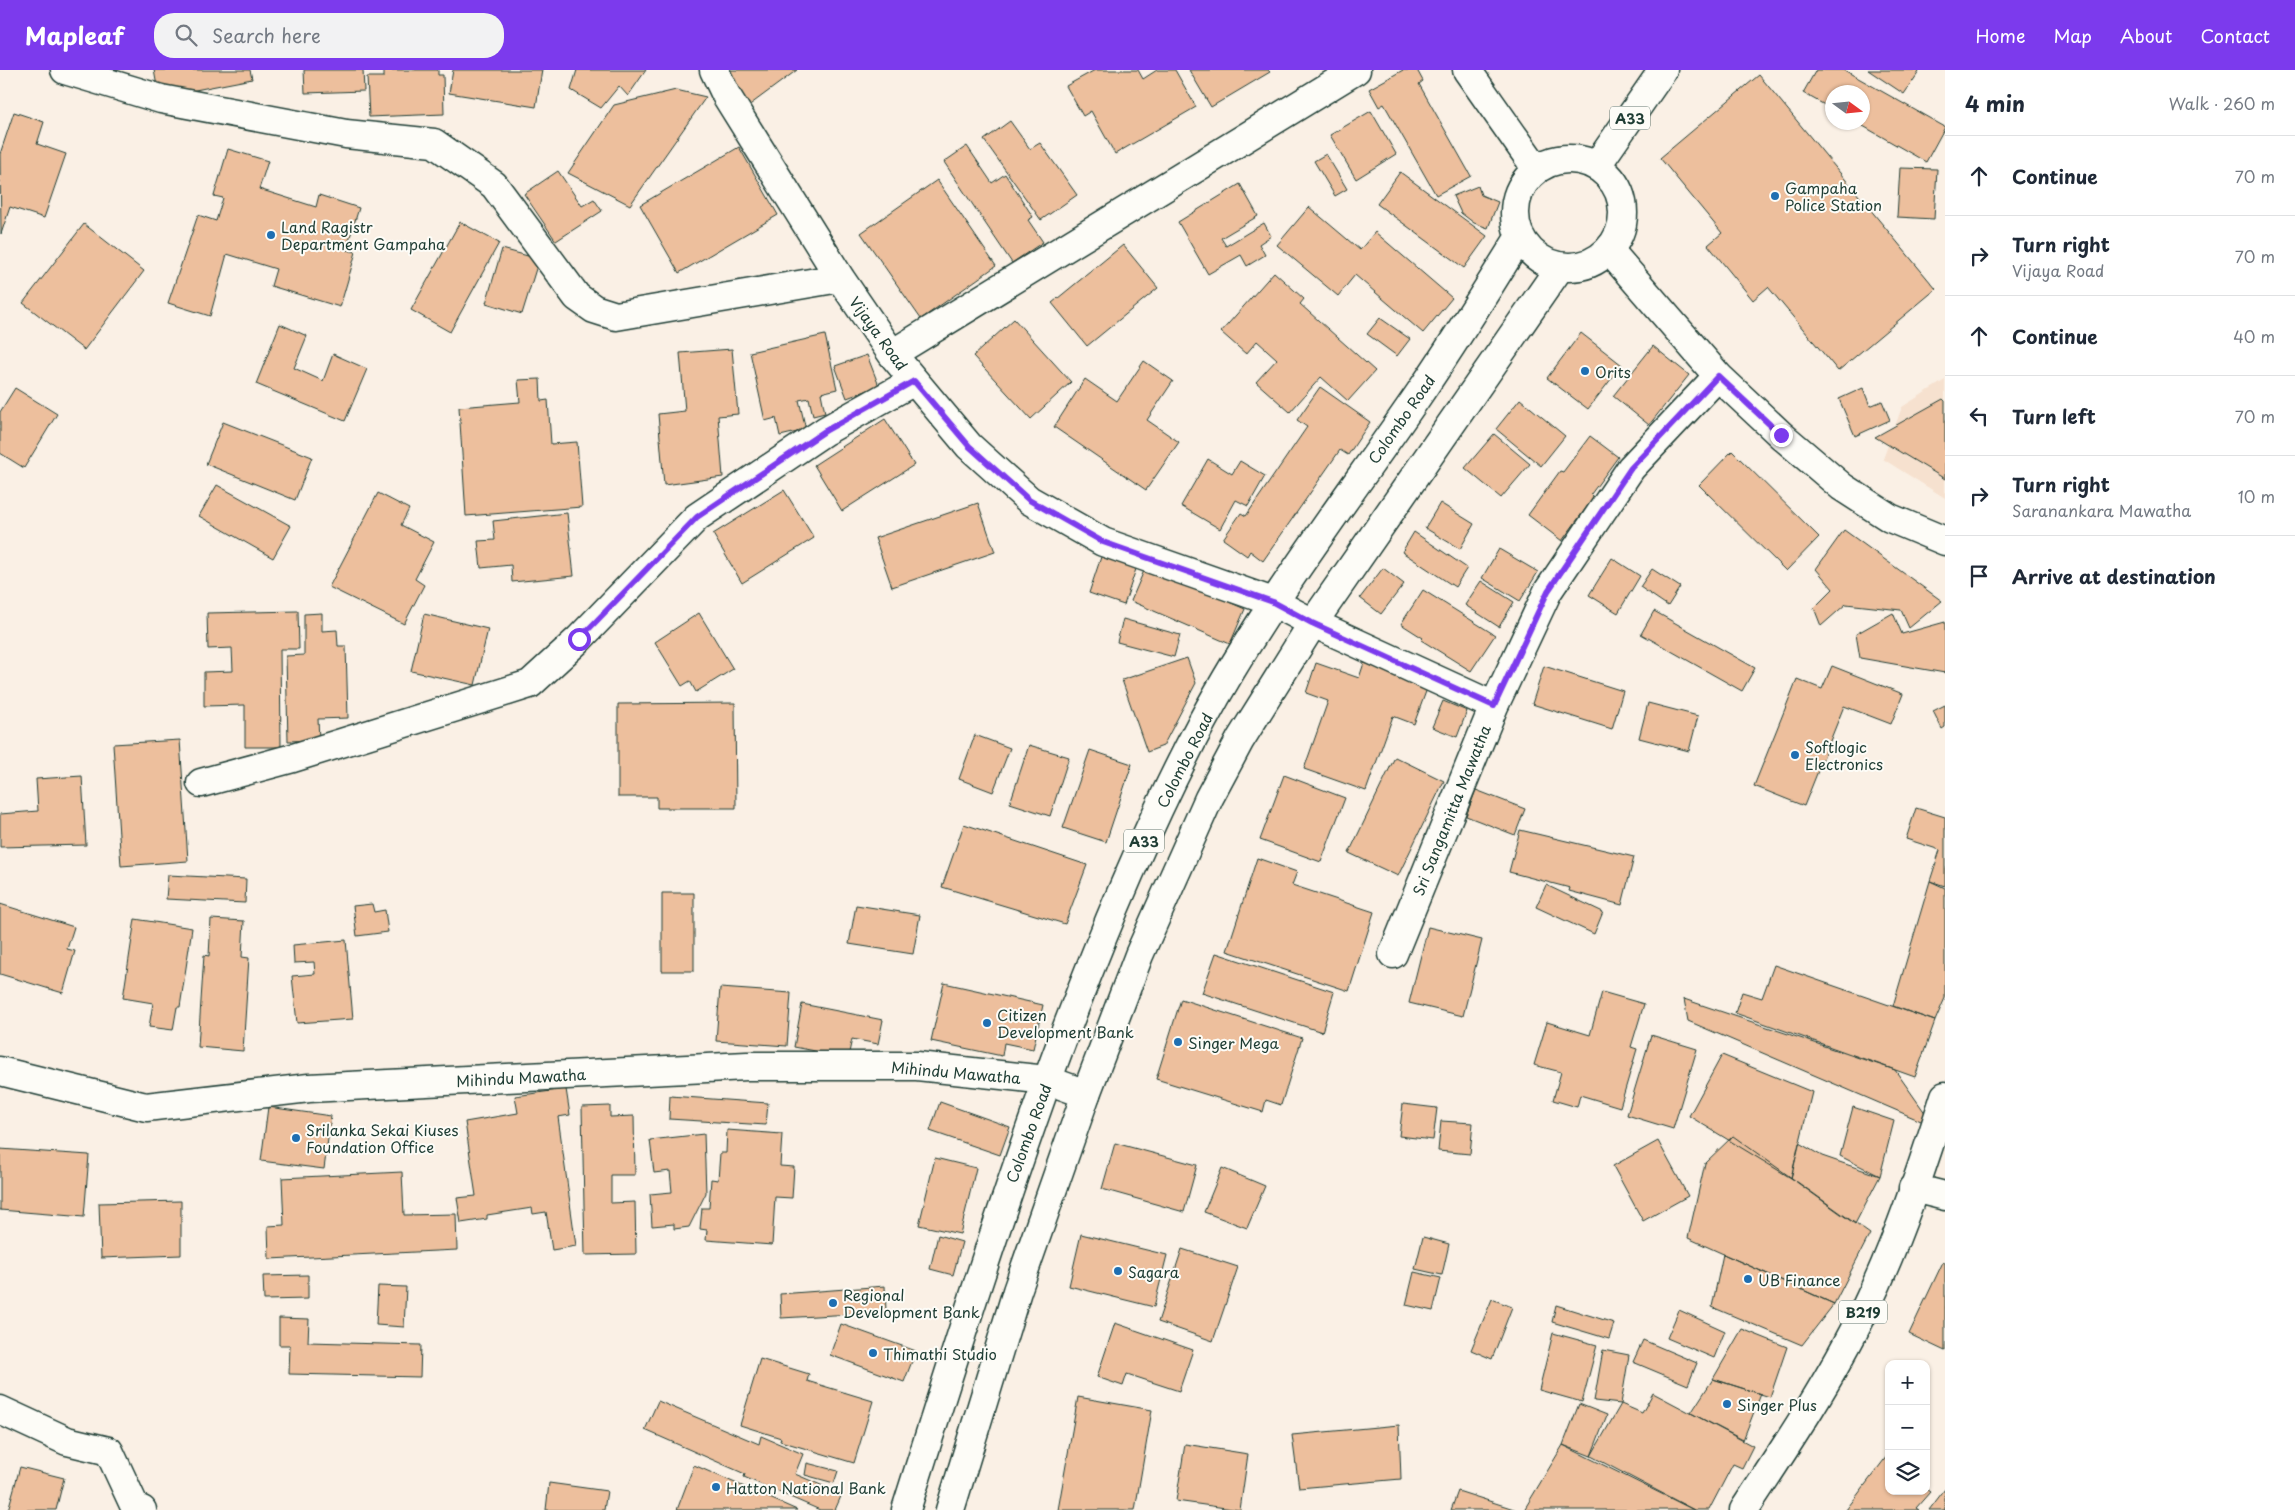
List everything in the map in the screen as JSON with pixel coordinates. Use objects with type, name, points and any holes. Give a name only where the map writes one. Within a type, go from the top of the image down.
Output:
[{"type":"main road","points":[[65,70],[161,99],[346,134],[434,143],[494,185],[577,297],[594,309],[616,316],[840,278]]},
{"type":"main road","name":"Vijaya Road","points":[[714,70],[726,95],[840,278],[892,354],[969,446],[1029,500],[1103,542],[1273,602],[1312,623],[1494,706]]},
{"type":"main road","points":[[892,354],[1356,70]]},
{"type":"main road","points":[[1467,70],[1536,168]]},
{"type":"main road","name":"A33","points":[[1597,165],[1663,70]]},
{"type":"main road","points":[[1576,158],[1597,165],[1611,178],[1621,195],[1623,214],[1619,233],[1609,250],[1595,261],[1578,267],[1560,267],[1543,262],[1530,252],[1519,238],[1514,221],[1514,204],[1536,168],[1555,159],[1576,158]]},
{"type":"main road","name":"Colombo Road","points":[[906,1510],[978,1279],[1048,1080],[1101,938],[1172,782],[1202,720],[1273,602],[1421,391],[1519,238]]},
{"type":"main road","points":[[1609,250],[1718,376],[1781,435],[1842,487],[1890,518],[1945,540]]},
{"type":"main road","name":"A33","points":[[950,1510],[1017,1291],[1086,1094],[1139,955],[1209,798],[1240,740],[1312,623],[1560,267]]},
{"type":"main road","name":"Sri Sangamitta Mawatha","points":[[1393,954],[1494,706],[1548,591],[1631,468],[1718,376]]},
{"type":"main road","points":[[201,783],[293,758],[530,684],[579,639],[697,517],[825,431],[914,381]]},
{"type":"main road","name":"Mihindu Mawatha","points":[[0,1071],[146,1108],[309,1088],[747,1066],[916,1066],[1048,1080],[1086,1094]]},
{"type":"main road","name":"B219","points":[[1744,1510],[1830,1373],[1865,1308],[1895,1239],[1945,1096]]},
{"type":"main road","points":[[1913,1188],[1945,1196]]},
{"type":"main road","points":[[0,1410],[67,1441],[109,1451],[135,1507],[142,1510]]},
{"type":"shaded area","points":[[1945,380],[1945,498],[1883,459],[1902,407]]},
{"type":"building","points":[[154,70],[250,70],[252,79],[159,97]]},
{"type":"building","points":[[304,70],[363,70],[364,91],[305,93]]},
{"type":"building","points":[[384,70],[438,70],[438,75],[443,75],[444,114],[369,117],[367,77],[384,77]]},
{"type":"building","points":[[453,70],[542,70],[536,107],[449,93]]},
{"type":"building","points":[[577,70],[646,70],[628,96],[619,86],[601,108],[571,90]]},
{"type":"building","points":[[721,70],[797,70],[747,107]]},
{"type":"building","points":[[1095,70],[1138,70],[1143,79],[1157,70],[1175,70],[1196,107],[1115,154],[1091,111],[1083,116],[1066,86]]},
{"type":"building","points":[[1189,70],[1268,70],[1270,72],[1211,107]]},
{"type":"building","points":[[1403,70],[1417,70],[1423,81],[1419,84],[1471,176],[1436,195],[1384,104],[1379,107],[1369,89]]},
{"type":"building","points":[[1816,70],[1844,70],[1945,127],[1926,162],[1870,130],[1870,85],[1825,85],[1825,105],[1803,93]]},
{"type":"building","points":[[1868,70],[1917,70],[1919,72],[1904,94]]},
{"type":"building","name":"Gampaha Police Station","points":[[1759,75],[1936,289],[1838,371],[1768,287],[1753,300],[1708,245],[1722,233],[1660,158]]},
{"type":"building","points":[[676,90],[706,97],[630,205],[568,173],[614,105]]},
{"type":"building","points":[[1371,111],[1396,154],[1356,179],[1330,135]]},
{"type":"building","points":[[14,112],[44,122],[37,144],[66,154],[44,218],[10,207],[1,234],[0,154]]},
{"type":"building","points":[[1010,121],[1030,149],[1040,143],[1077,195],[1041,220],[984,140]]},
{"type":"building","points":[[967,146],[992,183],[1005,174],[1033,217],[1028,220],[1043,242],[1012,263],[944,162]]},
{"type":"building","points":[[739,147],[778,215],[679,273],[640,205]]},
{"type":"building","name":"Land Ragistr Department Gampaha","points":[[228,149],[268,161],[259,189],[316,207],[319,195],[359,208],[346,250],[356,252],[340,307],[271,286],[276,269],[227,254],[210,316],[168,303],[198,215],[216,221],[223,198],[214,196]]},
{"type":"building","points":[[1326,154],[1347,189],[1335,196],[1314,161]]},
{"type":"building","points":[[1900,168],[1937,169],[1934,219],[1897,217]]},
{"type":"building","points":[[558,171],[582,206],[594,199],[602,211],[556,241],[524,194]]},
{"type":"building","points":[[1400,172],[1487,236],[1464,268],[1377,204]]},
{"type":"building","points":[[937,180],[996,266],[921,319],[861,233]]},
{"type":"building","points":[[1240,184],[1258,216],[1221,238],[1226,246],[1264,223],[1271,236],[1259,244],[1265,255],[1247,266],[1241,255],[1208,274],[1178,222]]},
{"type":"building","points":[[1478,186],[1481,195],[1498,202],[1488,228],[1474,223],[1461,213],[1453,196]]},
{"type":"building","points":[[1309,207],[1360,250],[1375,232],[1452,298],[1423,333],[1355,275],[1338,296],[1277,245]]},
{"type":"building","points":[[460,222],[499,243],[450,332],[411,310]]},
{"type":"building","points":[[84,224],[144,271],[84,350],[23,303]]},
{"type":"building","points":[[1123,245],[1158,288],[1087,346],[1052,303]]},
{"type":"building","points":[[502,249],[539,259],[522,314],[486,303]]},
{"type":"building","points":[[1274,272],[1304,299],[1300,304],[1375,371],[1348,401],[1321,377],[1290,412],[1256,382],[1277,359],[1257,341],[1246,354],[1221,332]]},
{"type":"building","points":[[1380,318],[1410,339],[1397,356],[1367,334]]},
{"type":"building","points":[[1014,319],[1071,382],[1031,419],[973,356]]},
{"type":"building","points":[[280,324],[307,336],[294,368],[323,381],[333,354],[367,369],[345,421],[256,384]]},
{"type":"building","name":"Orits","points":[[1581,333],[1622,365],[1588,409],[1547,378]]},
{"type":"building","points":[[825,335],[837,389],[821,393],[825,413],[813,416],[809,398],[799,400],[806,430],[780,436],[776,418],[765,421],[750,352]]},
{"type":"building","points":[[1653,346],[1689,375],[1649,425],[1613,396]]},
{"type":"building","points":[[732,349],[738,414],[718,416],[723,477],[664,485],[658,414],[685,411],[680,353]]},
{"type":"building","points":[[867,355],[879,386],[847,398],[835,366]]},
{"type":"building","points":[[1144,361],[1173,381],[1147,420],[1179,442],[1146,490],[1054,427],[1085,379],[1117,401]]},
{"type":"building","points":[[540,379],[541,401],[548,400],[551,444],[577,442],[582,507],[466,516],[459,407],[520,402],[518,380]]},
{"type":"building","points":[[1320,387],[1370,422],[1348,455],[1340,450],[1263,561],[1250,551],[1247,556],[1223,539],[1241,513],[1246,516],[1307,427],[1297,420]]},
{"type":"building","points":[[15,388],[57,414],[24,468],[0,453],[0,412]]},
{"type":"building","points":[[1863,388],[1870,406],[1882,401],[1890,420],[1855,436],[1839,399]]},
{"type":"building","points":[[1520,399],[1565,436],[1541,466],[1496,429]]},
{"type":"building","points":[[1943,399],[1945,401],[1945,479],[1875,437]]},
{"type":"building","points":[[885,419],[914,465],[842,511],[814,465]]},
{"type":"building","points":[[223,422],[312,457],[295,500],[206,464]]},
{"type":"building","points":[[1494,434],[1530,464],[1501,498],[1465,468]]},
{"type":"building","points":[[1590,436],[1618,457],[1591,494],[1594,497],[1562,541],[1528,515],[1560,471],[1563,472]]},
{"type":"building","points":[[1732,451],[1819,537],[1786,571],[1699,485]]},
{"type":"building","points":[[1208,459],[1232,474],[1240,461],[1265,476],[1248,506],[1236,500],[1220,529],[1181,506]]},
{"type":"building","points":[[217,485],[291,526],[273,558],[199,516]]},
{"type":"building","points":[[784,490],[814,538],[742,583],[713,534]]},
{"type":"building","points":[[378,493],[409,509],[401,525],[434,542],[415,579],[424,585],[404,624],[329,587]]},
{"type":"building","points":[[978,503],[995,552],[892,587],[875,538]]},
{"type":"building","points":[[1440,503],[1474,524],[1460,549],[1425,528]]},
{"type":"building","points":[[567,513],[574,576],[512,582],[511,565],[481,568],[478,541],[495,540],[493,521]]},
{"type":"building","points":[[1844,530],[1942,601],[1909,628],[1901,610],[1846,604],[1821,626],[1814,608],[1833,589],[1816,569]]},
{"type":"building","points":[[1414,532],[1467,568],[1455,587],[1402,552]]},
{"type":"building","points":[[1499,549],[1538,572],[1520,601],[1482,578]]},
{"type":"building","points":[[1103,551],[1138,563],[1124,605],[1089,593]]},
{"type":"building","points":[[1612,558],[1640,576],[1618,613],[1589,595]]},
{"type":"building","points":[[1146,566],[1245,609],[1230,644],[1131,601]]},
{"type":"building","points":[[1383,568],[1404,584],[1381,614],[1360,598]]},
{"type":"building","points":[[1652,569],[1680,587],[1668,606],[1640,587]]},
{"type":"building","points":[[1481,581],[1514,602],[1499,627],[1465,605]]},
{"type":"building","points":[[1423,590],[1495,635],[1471,671],[1421,640],[1423,638],[1401,624]]},
{"type":"building","points":[[298,611],[299,649],[280,649],[281,747],[245,747],[245,705],[204,706],[204,672],[233,671],[232,648],[208,649],[207,613]]},
{"type":"building","points":[[1654,611],[1755,668],[1742,691],[1641,634]]},
{"type":"building","points":[[322,613],[322,631],[337,630],[338,646],[346,646],[348,718],[318,719],[319,740],[288,741],[286,656],[304,655],[304,614]]},
{"type":"building","points":[[699,613],[733,669],[696,692],[690,681],[682,686],[655,642]]},
{"type":"building","points":[[1893,613],[1902,634],[1945,622],[1945,673],[1860,658],[1856,634]]},
{"type":"building","points":[[424,614],[488,629],[475,685],[411,671]]},
{"type":"building","points":[[1123,619],[1180,635],[1174,657],[1117,642]]},
{"type":"building","points":[[1187,658],[1196,683],[1163,746],[1147,752],[1122,680]]},
{"type":"building","points":[[1316,663],[1359,678],[1364,663],[1428,686],[1414,724],[1393,716],[1366,791],[1304,769],[1328,701],[1306,693]]},
{"type":"building","points":[[1544,666],[1623,691],[1612,729],[1532,704]]},
{"type":"building","name":"Softlogic Electronics","points":[[1832,666],[1903,694],[1891,724],[1844,706],[1804,806],[1754,786],[1797,679],[1822,689]]},
{"type":"building","points":[[1443,701],[1467,711],[1457,737],[1432,727]]},
{"type":"building","points":[[735,703],[736,808],[657,808],[657,797],[618,797],[618,704]]},
{"type":"building","points":[[1648,703],[1698,716],[1689,751],[1639,738]]},
{"type":"building","points":[[1945,705],[1945,727],[1942,729],[1933,711]]},
{"type":"building","points":[[975,735],[1010,748],[993,792],[959,779]]},
{"type":"building","points":[[180,740],[188,861],[121,866],[113,744]]},
{"type":"building","points":[[1029,745],[1069,757],[1050,816],[1010,803]]},
{"type":"building","points":[[1090,750],[1132,764],[1106,842],[1063,828]]},
{"type":"building","points":[[1395,757],[1444,781],[1398,876],[1349,853]]},
{"type":"building","points":[[1284,775],[1345,798],[1321,862],[1260,840]]},
{"type":"building","points":[[82,776],[86,845],[0,847],[0,814],[38,811],[36,779]]},
{"type":"building","points":[[1476,790],[1525,809],[1515,835],[1466,816]]},
{"type":"building","points":[[1916,808],[1945,817],[1945,886],[1930,881],[1940,850],[1906,839]]},
{"type":"building","points":[[964,824],[1087,865],[1065,924],[942,887]]},
{"type":"building","points":[[1520,830],[1634,857],[1622,905],[1569,891],[1570,888],[1509,872]]},
{"type":"building","points":[[1257,858],[1297,872],[1292,885],[1374,912],[1349,991],[1227,951]]},
{"type":"building","points":[[168,875],[246,879],[245,903],[166,899]]},
{"type":"building","points":[[1930,881],[1945,888],[1945,998],[1935,1021],[1893,1006]]},
{"type":"building","points":[[1546,885],[1603,912],[1594,934],[1536,907]]},
{"type":"building","points":[[662,893],[694,893],[694,971],[662,971]]},
{"type":"building","points":[[0,904],[74,927],[67,949],[75,951],[63,993],[0,974]]},
{"type":"building","points":[[372,904],[374,912],[385,910],[388,932],[357,936],[353,906]]},
{"type":"building","points":[[856,905],[920,915],[913,954],[849,944]]},
{"type":"building","points":[[135,919],[192,928],[180,1007],[177,1007],[173,1030],[149,1027],[153,1003],[123,998]]},
{"type":"building","points":[[211,919],[244,921],[242,957],[249,958],[243,1051],[198,1047],[204,955],[209,956]]},
{"type":"building","points":[[1428,927],[1482,940],[1463,1016],[1409,1003]]},
{"type":"building","points":[[346,940],[353,1019],[297,1023],[292,976],[315,974],[314,962],[294,963],[293,945]]},
{"type":"building","points":[[1216,953],[1334,992],[1322,1032],[1202,993]]},
{"type":"building","points":[[1774,965],[1935,1021],[1915,1077],[1735,1013],[1742,992],[1762,998]]},
{"type":"building","name":"Citizen Development Bank","points":[[944,983],[1043,1005],[1033,1049],[1004,1043],[1002,1056],[931,1041]]},
{"type":"building","points":[[720,988],[791,993],[787,1046],[716,1041]]},
{"type":"building","points":[[1602,992],[1644,1004],[1631,1047],[1637,1049],[1620,1107],[1580,1095],[1577,1107],[1553,1100],[1561,1072],[1534,1065],[1547,1022],[1590,1035]]},
{"type":"building","points":[[1181,999],[1302,1038],[1281,1105],[1266,1100],[1263,1112],[1156,1079]]},
{"type":"building","points":[[1684,999],[1895,1070],[1935,1127],[1688,1021]]},
{"type":"building","points":[[802,1004],[883,1020],[878,1044],[852,1039],[848,1057],[794,1047]]},
{"type":"building","points":[[1651,1035],[1697,1049],[1673,1129],[1627,1115]]},
{"type":"building","points":[[1722,1055],[1812,1092],[1791,1178],[1689,1116]]},
{"type":"building","points":[[566,1089],[570,1115],[558,1117],[576,1246],[552,1250],[546,1212],[533,1214],[532,1208],[487,1215],[487,1219],[461,1223],[457,1198],[476,1196],[465,1122],[518,1113],[515,1096]]},
{"type":"building","points":[[670,1096],[768,1103],[766,1125],[669,1119]]},
{"type":"building","points":[[940,1102],[1010,1127],[1000,1155],[930,1131]]},
{"type":"building","points":[[1403,1104],[1437,1108],[1433,1140],[1399,1136]]},
{"type":"building","points":[[610,1106],[610,1117],[634,1116],[635,1175],[611,1175],[611,1203],[635,1202],[636,1254],[585,1255],[582,1107]]},
{"type":"building","name":"Srilanka Sekai Kiuses Foundation Office","points":[[268,1107],[331,1116],[324,1169],[261,1161]]},
{"type":"building","points":[[1853,1107],[1894,1121],[1880,1176],[1840,1156]]},
{"type":"building","points":[[1441,1121],[1473,1123],[1470,1154],[1438,1151]]},
{"type":"building","points":[[727,1130],[782,1134],[780,1166],[794,1167],[792,1198],[775,1197],[772,1245],[706,1240],[707,1230],[700,1229],[702,1208],[709,1208],[711,1179],[718,1180],[720,1153],[726,1153]]},
{"type":"building","points":[[704,1134],[706,1193],[689,1227],[674,1229],[674,1224],[652,1226],[650,1194],[672,1192],[670,1171],[654,1173],[650,1140]]},
{"type":"building","points":[[1733,1136],[1870,1234],[1834,1304],[1688,1238],[1705,1163]]},
{"type":"building","points":[[1658,1141],[1688,1196],[1643,1221],[1613,1166]]},
{"type":"building","points":[[1115,1143],[1197,1165],[1184,1212],[1102,1189]]},
{"type":"building","points":[[1799,1143],[1822,1156],[1880,1176],[1855,1224],[1791,1178]]},
{"type":"building","points":[[0,1149],[89,1155],[84,1217],[0,1210]]},
{"type":"building","points":[[935,1158],[976,1168],[960,1234],[919,1225]]},
{"type":"building","points":[[1222,1168],[1265,1186],[1247,1228],[1204,1212]]},
{"type":"building","points":[[402,1172],[404,1215],[456,1214],[457,1250],[269,1259],[268,1226],[284,1225],[282,1178]]},
{"type":"building","points":[[181,1201],[181,1255],[101,1258],[99,1203]]},
{"type":"building","name":"Sagara","points":[[1081,1234],[1167,1255],[1154,1307],[1069,1286]]},
{"type":"building","points":[[938,1235],[962,1242],[953,1275],[930,1269]]},
{"type":"building","points":[[1423,1237],[1449,1244],[1442,1275],[1415,1269]]},
{"type":"building","points":[[1182,1249],[1238,1267],[1213,1341],[1158,1322]]},
{"type":"building","name":"UB Finance","points":[[1723,1254],[1834,1304],[1802,1345],[1712,1307]]},
{"type":"building","points":[[1943,1262],[1945,1263],[1945,1351],[1909,1334]]},
{"type":"building","points":[[1414,1272],[1441,1278],[1433,1311],[1406,1305]]},
{"type":"building","points":[[308,1275],[308,1299],[264,1300],[263,1276]]},
{"type":"building","points":[[378,1286],[406,1287],[404,1327],[376,1325]]},
{"type":"building","name":"Regional Development Bank","points":[[885,1286],[886,1312],[781,1318],[780,1294]]},
{"type":"building","points":[[1492,1299],[1512,1307],[1492,1359],[1471,1350]]},
{"type":"building","points":[[1556,1305],[1614,1323],[1609,1339],[1552,1322]]},
{"type":"building","points":[[1679,1310],[1725,1331],[1714,1358],[1667,1338]]},
{"type":"building","points":[[279,1318],[309,1319],[308,1342],[421,1345],[420,1377],[289,1374],[290,1345],[279,1345]]},
{"type":"building","points":[[1115,1323],[1193,1350],[1179,1391],[1127,1374],[1123,1386],[1097,1377]]},
{"type":"building","name":"Thimathi Studio","points":[[841,1324],[916,1351],[904,1382],[830,1355]]},
{"type":"building","points":[[1742,1329],[1787,1347],[1770,1397],[1713,1379]]},
{"type":"building","points":[[1553,1333],[1597,1345],[1582,1402],[1539,1390]]},
{"type":"building","points":[[1643,1340],[1697,1363],[1688,1385],[1633,1362]]},
{"type":"building","points":[[1603,1350],[1629,1355],[1621,1404],[1594,1401]]},
{"type":"building","points":[[760,1359],[809,1374],[807,1381],[873,1401],[854,1463],[780,1441],[781,1438],[740,1425]]},
{"type":"building","name":"Singer Plus","points":[[1713,1379],[1761,1394],[1743,1440],[1691,1413]]},
{"type":"building","points":[[1653,1393],[1753,1446],[1742,1468],[1733,1464],[1709,1510],[1694,1510],[1591,1456],[1621,1404],[1642,1413]]},
{"type":"building","points":[[1078,1397],[1152,1410],[1135,1510],[1058,1510]]},
{"type":"building","points":[[658,1401],[759,1444],[761,1436],[803,1454],[795,1474],[842,1494],[835,1510],[820,1510],[744,1477],[745,1474],[645,1430]]},
{"type":"building","points":[[1579,1404],[1607,1415],[1591,1456],[1563,1445]]},
{"type":"building","points":[[1399,1425],[1401,1479],[1299,1488],[1292,1435]]},
{"type":"building","points":[[1185,1444],[1248,1454],[1240,1510],[1176,1501]]},
{"type":"building","points":[[1563,1445],[1694,1510],[1524,1510]]},
{"type":"building","points":[[1885,1459],[1885,1495],[1927,1495],[1916,1508],[1919,1510],[1846,1510]]},
{"type":"building","points":[[807,1463],[838,1471],[834,1483],[805,1475]]},
{"type":"building","name":"Hatton National Bank","points":[[694,1465],[797,1510],[677,1510]]},
{"type":"building","points":[[20,1467],[64,1478],[56,1510],[8,1510]]},
{"type":"building","points":[[549,1483],[607,1491],[604,1510],[546,1510]]},
{"type":"building","points":[[1945,1489],[1945,1510],[1929,1510]]},
{"type":"building","points":[[1458,1491],[1517,1510],[1451,1510]]},
{"type":"place","name":"Gampaha Police Station","points":[[1775,196]]},
{"type":"place","name":"Land Ragistr Department Gampaha","points":[[271,235]]},
{"type":"place","name":"Orits","points":[[1585,371]]},
{"type":"place","name":"Softlogic Electronics","points":[[1795,755]]},
{"type":"place","name":"Citizen Development Bank","points":[[987,1023]]},
{"type":"place","name":"Singer Mega","points":[[1178,1042]]},
{"type":"place","name":"Srilanka Sekai Kiuses Foundation Office","points":[[296,1138]]},
{"type":"place","name":"Sagara","points":[[1118,1271]]},
{"type":"place","name":"UB Finance","points":[[1748,1279]]},
{"type":"place","name":"Regional Development Bank","points":[[833,1303]]},
{"type":"place","name":"Thimathi Studio","points":[[873,1353]]},
{"type":"place","name":"Singer Plus","points":[[1727,1404]]},
{"type":"place","name":"Hatton National Bank","points":[[716,1487]]},
{"type":"route","points":[[579,639],[697,517],[825,431],[914,381],[969,446],[1029,500],[1103,542],[1273,602],[1312,623],[1494,706],[1548,591],[1631,468],[1718,376],[1781,435]]}]
